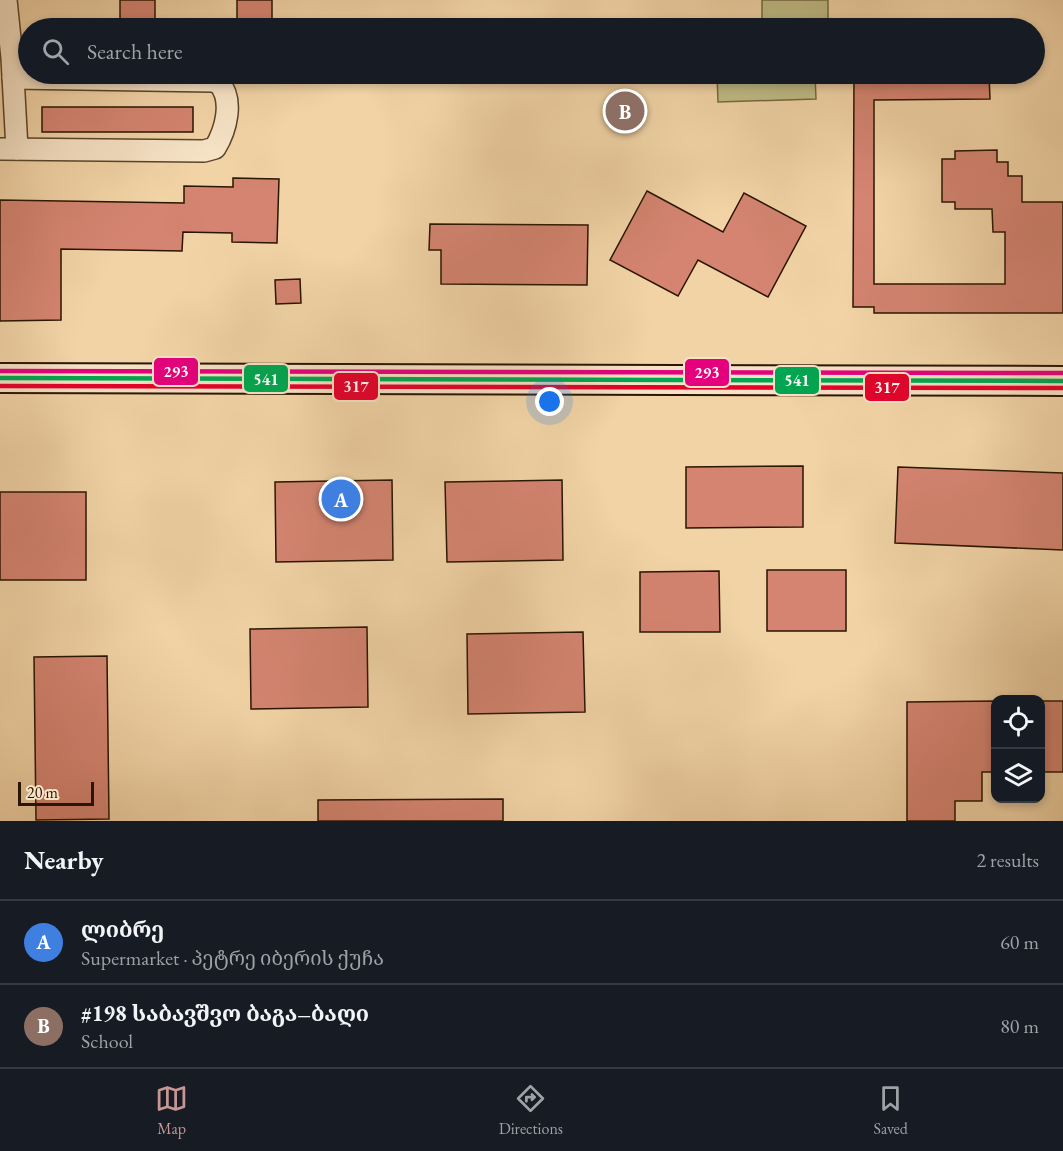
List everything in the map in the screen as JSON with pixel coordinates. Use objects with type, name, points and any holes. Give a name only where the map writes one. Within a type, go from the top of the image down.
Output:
[{"type":"street","points":[[6,0],[4,29],[13,78],[8,149],[204,151],[215,148],[225,128],[226,95],[220,84]]},
{"type":"street","points":[[13,78],[18,78]]},
{"type":"street","points":[[0,378],[1063,381]]},
{"type":"shaded area","points":[[762,0],[828,0],[828,18],[762,18]]},
{"type":"shaded area","points":[[717,84],[815,84],[816,99],[718,102]]},
{"type":"building","points":[[120,0],[155,0],[155,18],[120,18]]},
{"type":"building","points":[[237,0],[272,0],[272,18],[237,18]]},
{"type":"building","points":[[854,84],[989,84],[990,99],[874,100],[874,284],[1005,284],[1005,232],[993,232],[992,209],[955,209],[955,202],[942,202],[942,159],[955,159],[955,151],[997,150],[997,162],[1008,162],[1008,176],[1022,176],[1022,202],[1063,202],[1063,313],[874,313],[874,307],[853,307]]},
{"type":"building","points":[[42,107],[193,107],[193,132],[42,132]]},
{"type":"building","points":[[233,178],[279,179],[277,243],[232,242],[232,233],[183,232],[182,251],[61,249],[61,320],[0,321],[0,200],[184,203],[184,186],[233,187]]},
{"type":"building","points":[[647,191],[723,232],[744,193],[806,226],[768,297],[698,260],[678,296],[610,260]]},
{"type":"building","points":[[430,224],[588,225],[587,285],[441,284],[441,250],[429,250]]},
{"type":"building","points":[[300,279],[301,303],[276,304],[275,280]]},
{"type":"building","points":[[803,466],[803,527],[686,528],[686,467]]},
{"type":"building","points":[[898,467],[1063,473],[1063,550],[895,543]]},
{"type":"building","points":[[392,480],[393,560],[276,562],[275,482]]},
{"type":"building","points":[[562,480],[563,560],[447,562],[445,482]]},
{"type":"building","points":[[0,492],[86,492],[86,580],[0,580]]},
{"type":"building","points":[[767,570],[846,570],[846,631],[767,631]]},
{"type":"building","points":[[719,571],[720,632],[640,632],[640,572]]},
{"type":"building","points":[[367,627],[368,707],[251,709],[250,629]]},
{"type":"building","points":[[583,632],[585,712],[468,714],[467,634]]},
{"type":"building","points":[[107,656],[109,819],[36,820],[34,657]]},
{"type":"building","points":[[991,701],[991,772],[982,772],[982,801],[955,801],[955,821],[907,821],[907,702]]},
{"type":"building","points":[[1045,701],[1063,701],[1063,772],[1045,772]]},
{"type":"building","points":[[503,799],[503,821],[318,821],[318,800]]},
{"type":"transit line","name":"293","points":[[0,371],[1063,373]]},
{"type":"transit line","name":"541","points":[[0,378],[1063,381]]},
{"type":"transit line","name":"317","points":[[0,386],[1063,388]]},
{"type":"place","name":"#198 საბავშვო ბაგა–ბაღი","points":[[625,111]]},
{"type":"place","name":"ლიბრე","points":[[341,499]]}]
